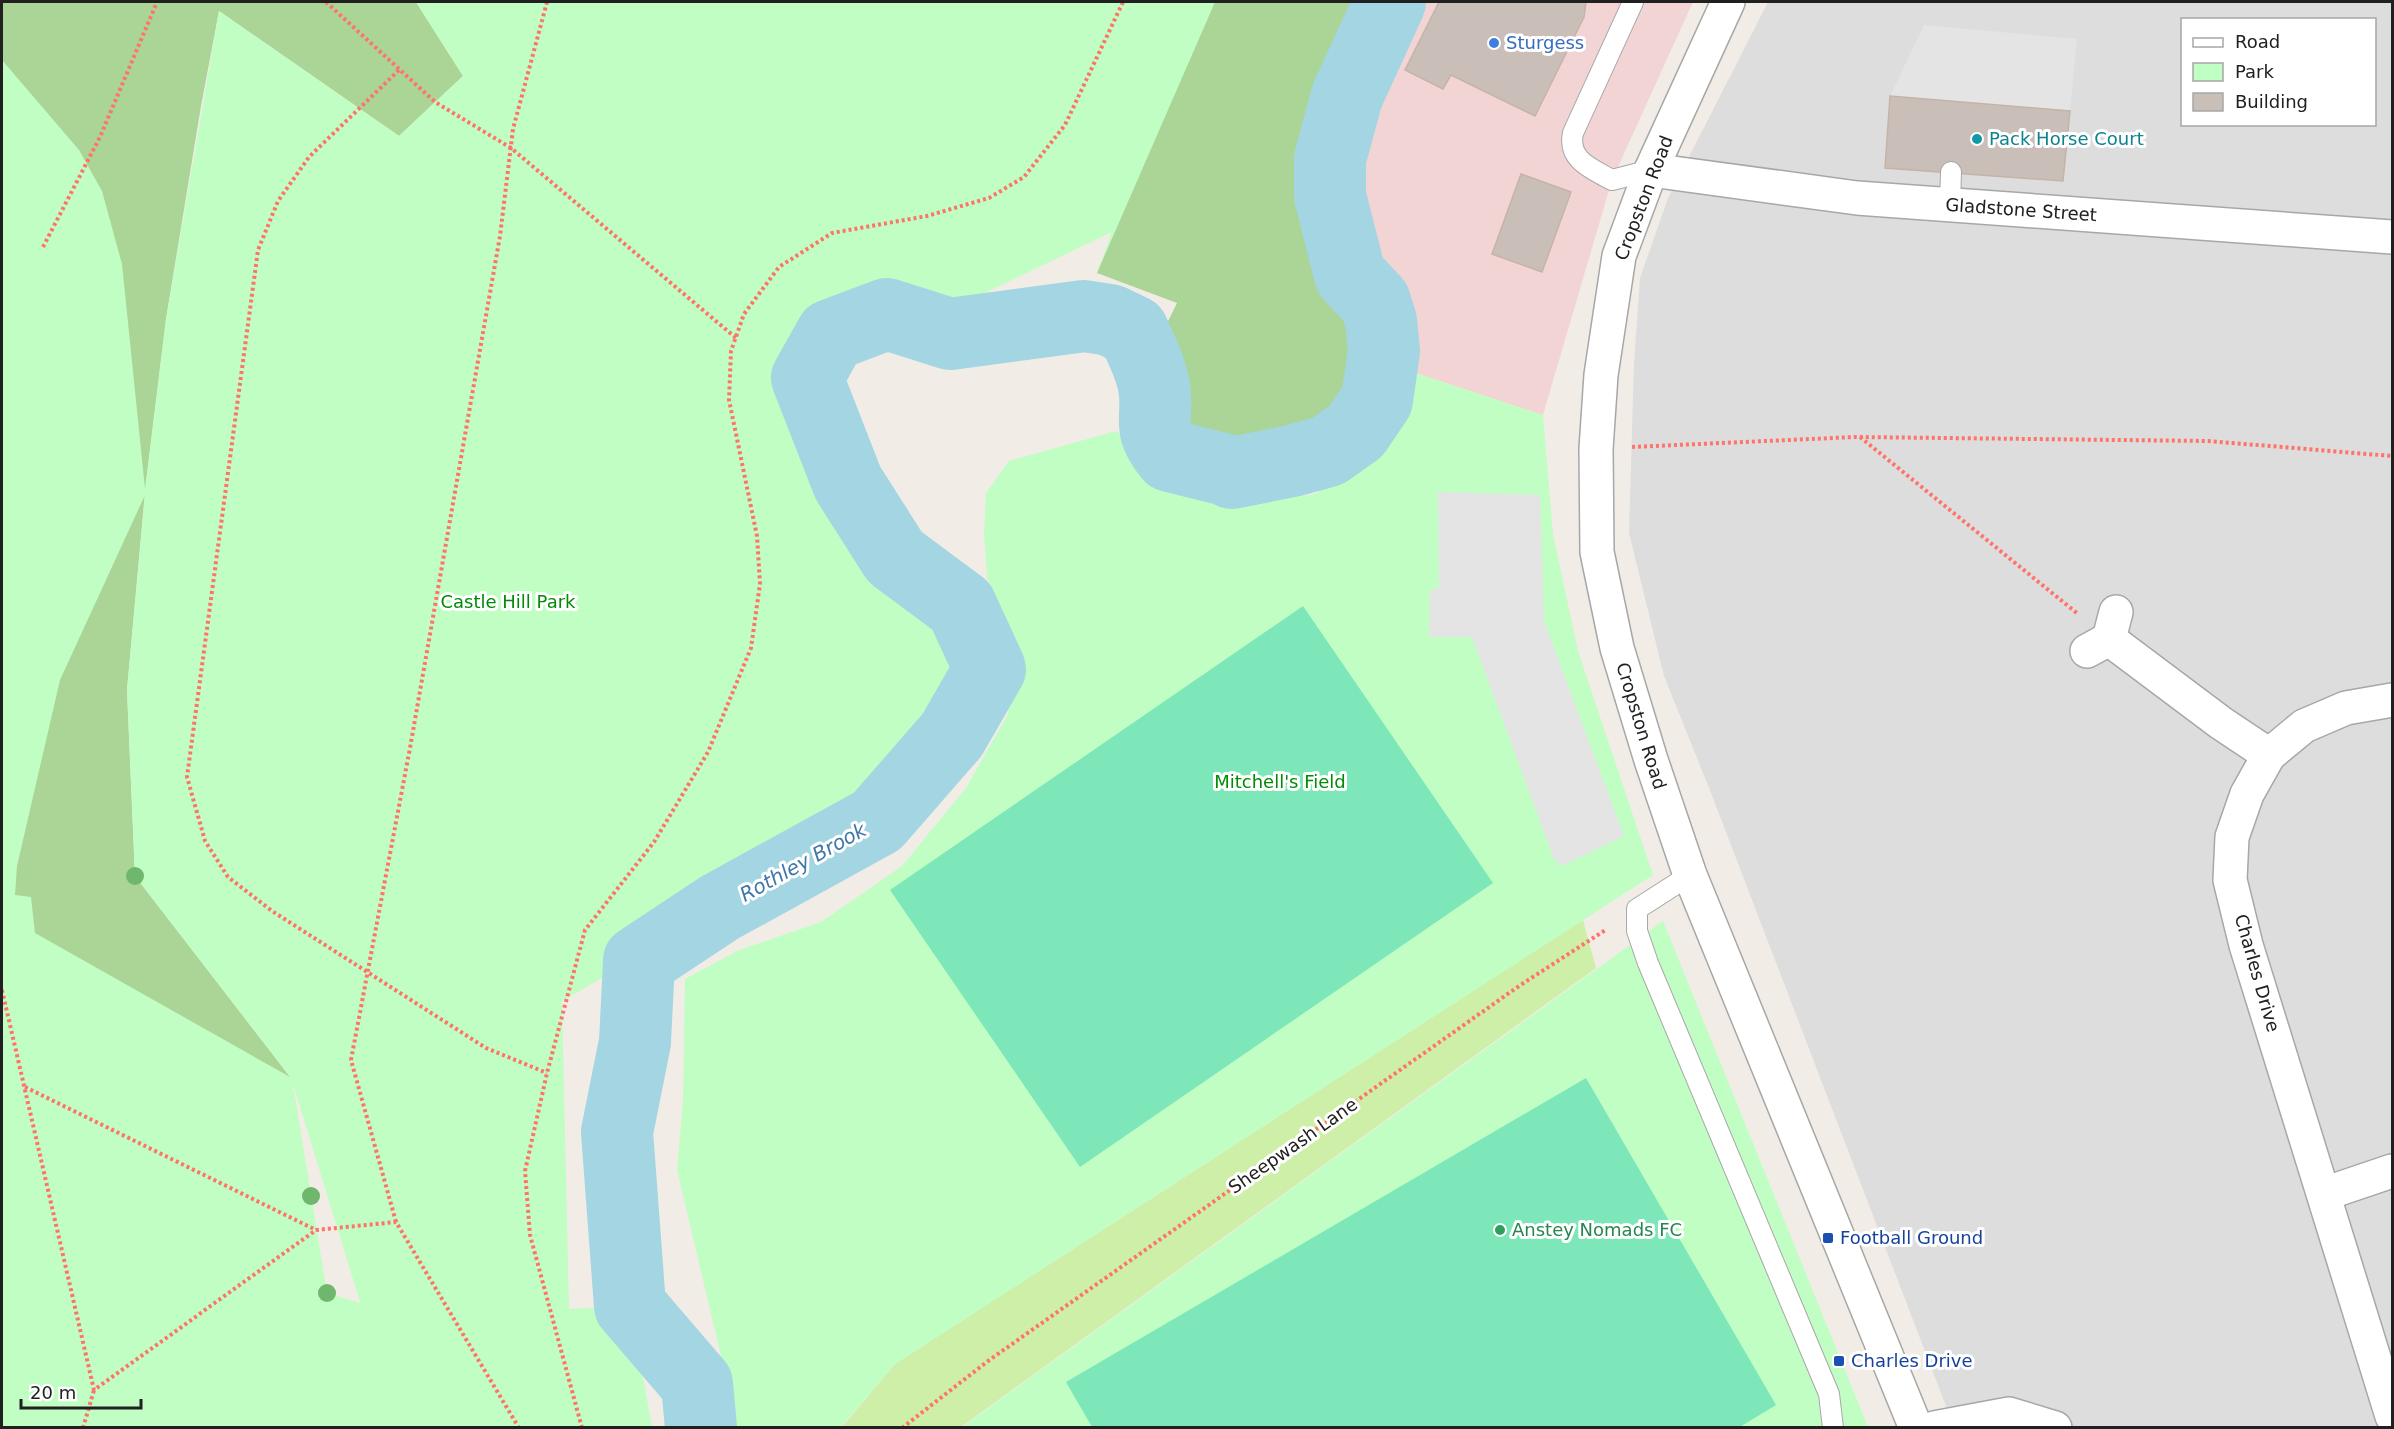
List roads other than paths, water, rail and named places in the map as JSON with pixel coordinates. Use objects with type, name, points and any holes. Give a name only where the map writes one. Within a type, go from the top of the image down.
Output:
[{"type":"street","name":"Cropston Road","points":[[1728,2],[1651,170],[1619,256],[1601,375],[1596,449],[1598,552],[1617,648],[1690,874],[1916,1428]]},
{"type":"street","name":"Gladstone Street","points":[[1651,170],[1857,198],[2392,237]]},
{"type":"street","points":[[2104,634],[2221,723],[2269,754]]},
{"type":"street","name":"Charles Drive","points":[[2392,700],[2346,708],[2304,726],[2269,754],[2247,794],[2232,837],[2230,880],[2246,945],[2392,1416]]},
{"type":"street","points":[[2324,1194],[2392,1171]]},
{"type":"street","points":[[1934,1428],[2009,1414],[2055,1428]]},
{"type":"lane","points":[[1633,2],[1570,144],[1573,153],[1584,164],[1612,180],[1651,170]]},
{"type":"lane","points":[[1950,204],[1952,172]]},
{"type":"lane","points":[[1690,874],[1637,909],[1637,930],[1648,963],[1829,1394],[1833,1428]]},
{"type":"waterway","name":"Rothley Brook","points":[[701,1428],[697,1384],[630,1306],[617,1132],[635,1042],[639,961],[719,908],[877,821],[952,735],[990,669],[961,606],[895,557],[848,483],[807,378],[831,335],[887,314],[950,334],[1084,316],[1110,320],[1133,331],[1147,362],[1154,386],[1156,432],[1170,456],[1235,472],[1232,473],[1328,451],[1356,431],[1377,400],[1384,351],[1381,321],[1375,302],[1350,275],[1330,196],[1330,159],[1347,96],[1390,2]]},
{"type":"place","name":"Sturgess","points":[[1494,43]]},
{"type":"place","name":"Pack Horse Court","points":[[1977,139]]},
{"type":"place","name":"Anstey Nomads FC","points":[[1500,1230]]},
{"type":"place","name":"Football Ground","points":[[1828,1238]]},
{"type":"place","name":"Charles Drive","points":[[1839,1361]]},
{"type":"park label","name":"Castle Hill Park","points":[[508,602]]},
{"type":"park label","name":"Mitchell's Field","points":[[1280,782]]}]
